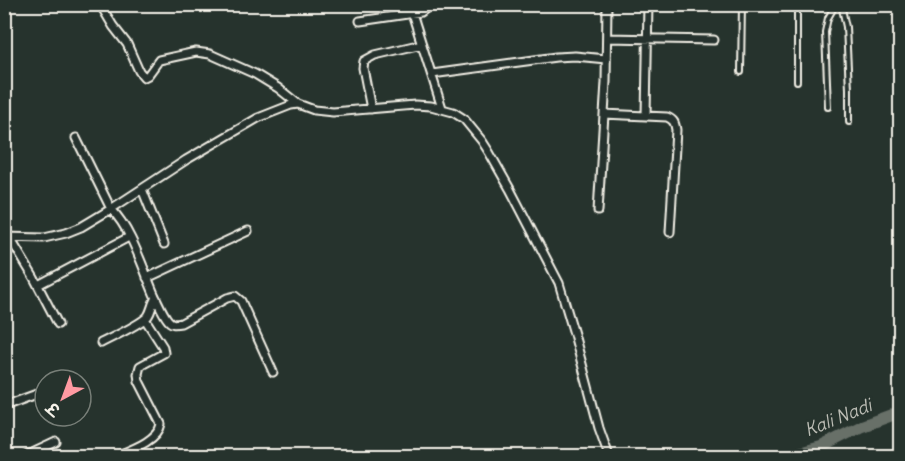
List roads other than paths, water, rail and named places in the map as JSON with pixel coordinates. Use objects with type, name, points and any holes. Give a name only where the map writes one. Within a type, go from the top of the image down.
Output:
[{"type":"street","points":[[100,4],[127,44],[144,77],[159,60],[191,53],[204,53],[219,57],[255,74],[278,88],[297,104],[314,110],[333,112],[415,105],[442,108],[458,114],[482,141],[559,283],[599,428],[609,456]]},
{"type":"street","points":[[360,21],[424,11],[426,4]]},
{"type":"street","points":[[598,211],[607,4]]},
{"type":"street","points":[[646,116],[648,4]]},
{"type":"street","points":[[412,13],[442,108]]},
{"type":"street","points":[[607,38],[714,40]]},
{"type":"street","points":[[371,109],[363,68],[364,61],[375,55],[422,44]]},
{"type":"street","points":[[432,74],[556,57],[606,59]]},
{"type":"street","points":[[7,238],[44,238],[81,227],[186,160],[258,118],[297,104]]},
{"type":"street","points":[[604,114],[667,117],[675,123],[670,232]]},
{"type":"street","points":[[76,138],[111,209],[129,237],[156,298],[169,321],[177,324],[235,296],[241,301],[273,372]]},
{"type":"street","points":[[142,189],[164,244]]},
{"type":"street","points":[[147,278],[248,231]]},
{"type":"street","points":[[38,285],[129,237]]},
{"type":"street","points":[[7,238],[38,285],[58,324]]},
{"type":"street","points":[[101,343],[145,318],[156,298]]},
{"type":"street","points":[[116,456],[149,440],[161,428],[138,375],[140,366],[164,353],[163,347],[145,318]]},
{"type":"street","points":[[4,406],[33,395]]},
{"type":"street","points":[[26,456],[56,442]]},
{"type":"street","points":[[891,456],[900,453]]},
{"type":"lane","points":[[741,72],[742,4]]},
{"type":"lane","points":[[796,4],[797,81]]},
{"type":"lane","points":[[828,107],[825,32],[828,18],[836,4]]},
{"type":"lane","points":[[842,4],[846,27],[849,122]]},
{"type":"waterway","name":"Kali Nadi","points":[[788,456],[821,447],[862,426],[900,412]]}]
